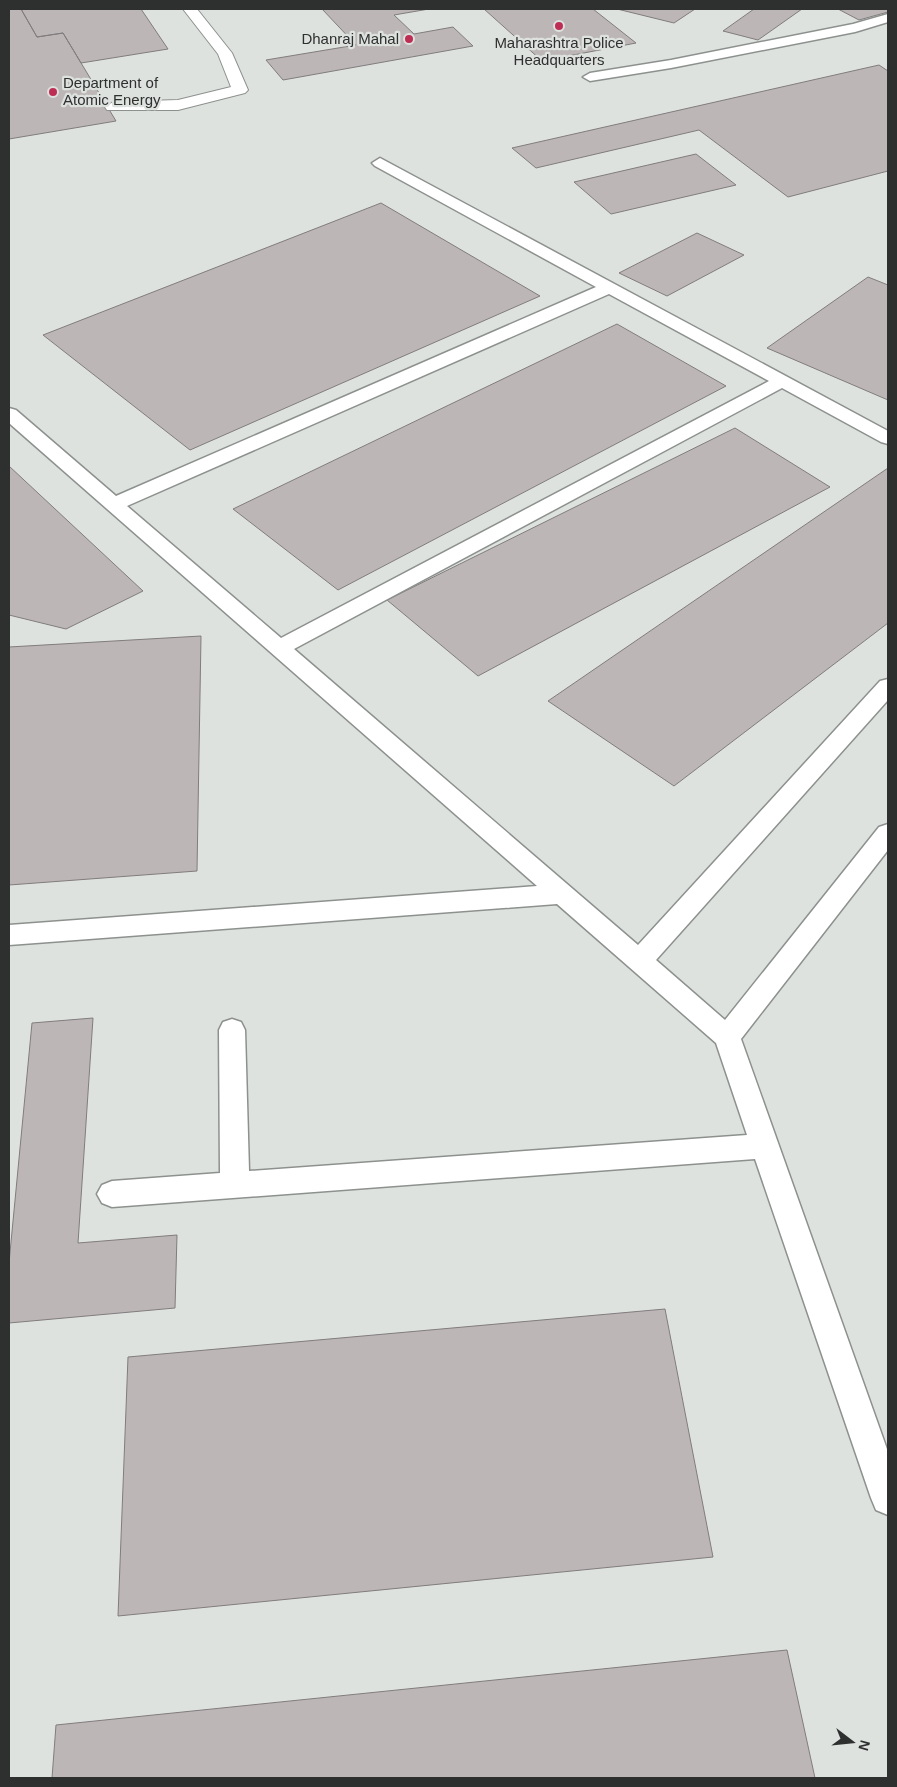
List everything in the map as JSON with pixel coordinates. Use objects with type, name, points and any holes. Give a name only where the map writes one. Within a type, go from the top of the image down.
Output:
[{"type":"street","points":[[112,107],[178,105],[240,90],[225,52],[190,9]]},
{"type":"lane","points":[[590,77],[671,64],[846,30],[888,18]]},
{"type":"lane","points":[[380,163],[888,438]]},
{"type":"lane","points":[[113,505],[610,288]]},
{"type":"lane","points":[[278,648],[782,381]]},
{"type":"lane","points":[[9,414],[727,1037],[888,1498]]},
{"type":"lane","points":[[640,961],[888,686]]},
{"type":"lane","points":[[727,1037],[888,833]]},
{"type":"lane","points":[[9,935],[562,894]]},
{"type":"lane","points":[[232,1030],[235,1185]]},
{"type":"lane","points":[[112,1194],[765,1146]]},
{"type":"building","name":"Department of Atomic Energy","points":[[9,9],[21,9],[37,37],[63,33],[116,121],[9,139]]},
{"type":"building","points":[[21,9],[141,9],[168,49],[81,63],[63,33],[37,37]]},
{"type":"building","name":"Dhanraj Mahal","points":[[322,9],[429,9],[394,15],[414,34],[453,27],[473,46],[283,80],[266,60],[356,45]]},
{"type":"building","name":"Maharashtra Police Headquarters","points":[[484,9],[593,9],[636,43],[542,61]]},
{"type":"building","name":"Maharashtra Police Headquarters","points":[[617,9],[695,9],[674,23]]},
{"type":"building","points":[[754,9],[802,9],[758,40],[723,31]]},
{"type":"building","points":[[838,9],[888,9],[888,12],[859,20]]},
{"type":"building","points":[[879,65],[888,71],[888,171],[788,197],[699,130],[536,168],[512,148]]},
{"type":"building","points":[[696,154],[736,185],[611,214],[574,182]]},
{"type":"building","points":[[381,203],[540,296],[190,450],[43,335]]},
{"type":"building","points":[[697,233],[744,255],[667,296],[619,273]]},
{"type":"building","points":[[868,277],[888,285],[888,400],[767,348]]},
{"type":"building","points":[[617,324],[726,386],[338,590],[233,509]]},
{"type":"building","points":[[735,428],[830,487],[478,676],[387,600]]},
{"type":"building","points":[[9,466],[143,591],[66,629],[9,615]]},
{"type":"building","points":[[888,468],[888,623],[674,786],[548,701]]},
{"type":"building","points":[[201,636],[197,871],[9,885],[9,647]]},
{"type":"building","points":[[93,1018],[78,1243],[177,1235],[175,1308],[9,1323],[9,1263],[32,1023]]},
{"type":"building","points":[[665,1309],[713,1557],[118,1616],[128,1357]]},
{"type":"building","points":[[787,1650],[815,1778],[52,1778],[56,1725]]},
{"type":"place","name":"Maharashtra Police Headquarters","points":[[559,26]]},
{"type":"place","name":"Dhanraj Mahal","points":[[409,39]]},
{"type":"place","name":"Department of Atomic Energy","points":[[53,92]]}]
